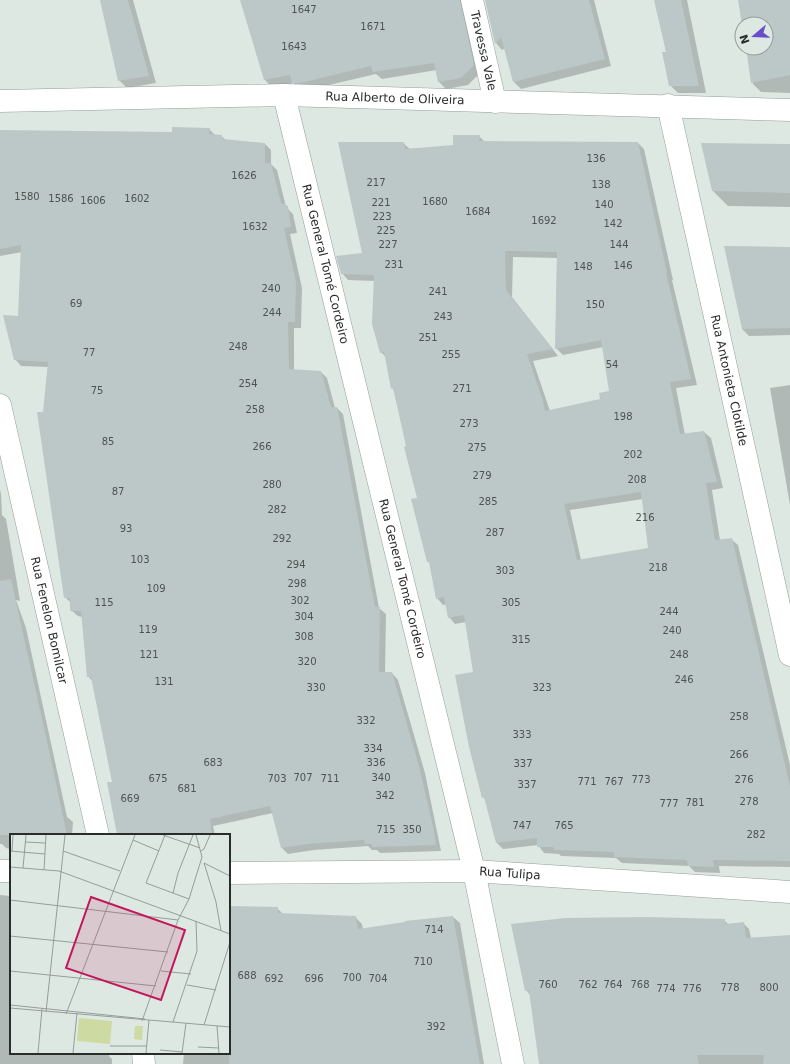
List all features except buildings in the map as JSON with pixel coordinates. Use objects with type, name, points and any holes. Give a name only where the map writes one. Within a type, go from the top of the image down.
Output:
[{"type":"street","name":"Travessa Vale","points":[[472,0],[495,102]]},
{"type":"street","name":"Rua Alberto de Oliveira","points":[[0,101],[284,95],[495,102],[668,105],[790,110]]},
{"type":"street","name":"Rua General Tomé Cordeiro","points":[[284,95],[474,871],[513,1064]]},
{"type":"street","name":"Rua Antonieta Clotilde","points":[[668,105],[790,655]]},
{"type":"street","name":"Rua Fenelon Bomilcar","points":[[0,405],[98,834]]},
{"type":"street","name":"Rua Tulipa","points":[[230,873],[474,871],[790,892]]},
{"type":"street","points":[[142,1054],[144,1064]]}]
